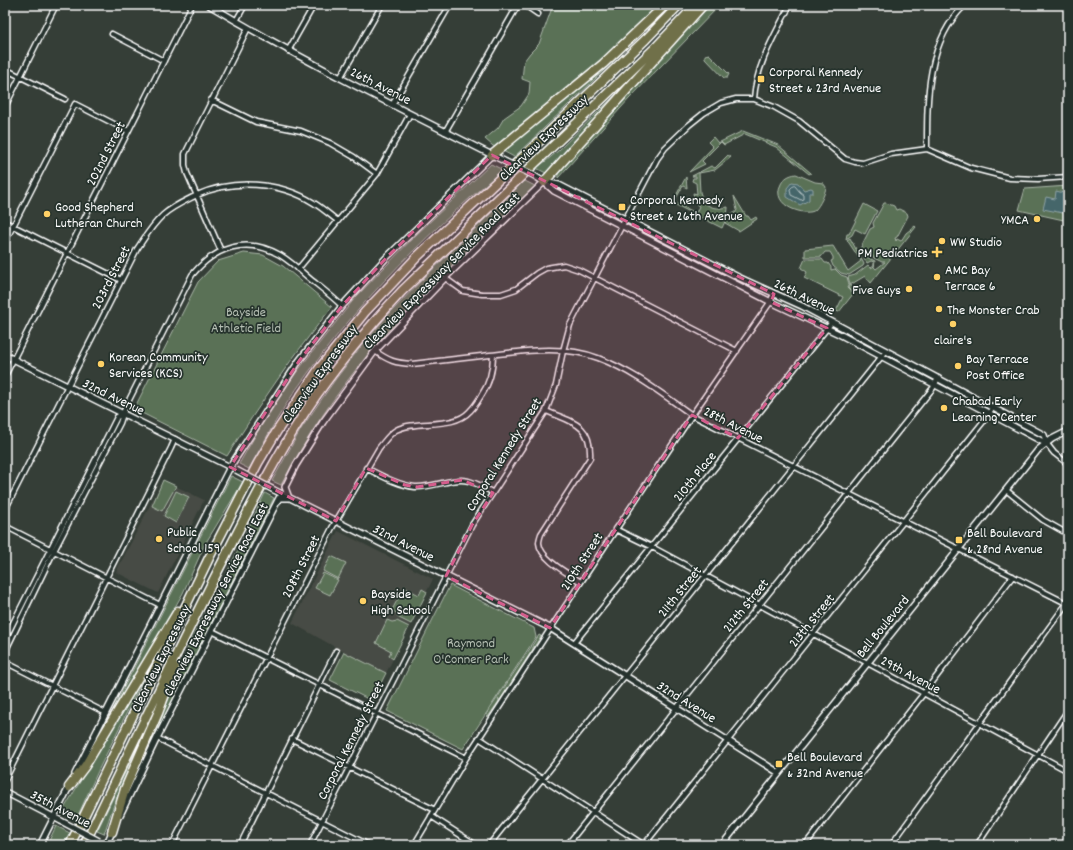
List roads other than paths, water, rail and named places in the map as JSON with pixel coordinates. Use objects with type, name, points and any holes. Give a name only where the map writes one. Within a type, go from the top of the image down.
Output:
[{"type":"highway","points":[[492,155],[603,64],[665,5]]},
{"type":"highway","name":"Clearview Expressway","points":[[70,845],[209,558],[258,463],[277,431],[319,369],[355,323],[391,283],[646,39],[679,5]]},
{"type":"highway","name":"Clearview Expressway","points":[[84,845],[199,608],[277,458],[308,408],[353,347],[407,285],[655,48],[696,5]]},
{"type":"highway","points":[[544,182],[703,5]]},
{"type":"highway","points":[[69,787],[85,766],[209,558]]},
{"type":"highway","points":[[112,832],[125,788],[158,713],[199,608]]},
{"type":"street","name":"202nd Street","points":[[5,376],[192,5]]},
{"type":"street","name":"26th Avenue","points":[[209,5],[340,78],[533,175],[554,191],[771,302],[827,328],[990,412],[1047,444]]},
{"type":"street","points":[[236,21],[245,5]]},
{"type":"street","points":[[288,50],[314,5]]},
{"type":"street","points":[[340,78],[382,5]]},
{"type":"street","points":[[392,105],[450,5]]},
{"type":"street","points":[[445,132],[518,5]]},
{"type":"street","points":[[525,5],[538,14]]},
{"type":"street","points":[[790,5],[759,69],[754,99],[774,107],[799,121],[845,159],[863,163],[892,154],[926,149],[970,168],[1010,178],[1038,179],[1068,177]]},
{"type":"street","points":[[926,149],[928,104],[931,74],[935,56],[945,32],[965,5]]},
{"type":"street","points":[[5,107],[54,6]]},
{"type":"street","points":[[221,251],[196,196],[185,165],[184,154],[248,28]]},
{"type":"street","points":[[112,34],[164,61]]},
{"type":"street","points":[[5,69],[65,99]]},
{"type":"street","name":"Corporal Kennedy Street","points":[[310,845],[472,525],[546,411],[556,385],[570,325],[657,159],[665,148],[704,113],[721,103],[736,99],[754,99]]},
{"type":"street","points":[[211,100],[256,122],[301,131],[330,143],[354,157],[377,174]]},
{"type":"street","points":[[5,242],[75,104],[128,131]]},
{"type":"street","points":[[298,269],[377,174],[410,114]]},
{"type":"street","name":"Clearview Expressway","points":[[40,845],[230,467],[298,361],[342,306],[387,257],[492,155]]},
{"type":"street","name":"26th Avenue","points":[[544,182],[559,185],[774,294],[802,306],[993,406],[1044,434],[1047,444],[1054,454],[1068,464]]},
{"type":"street","name":"Clearview Expressway Service Road East","points":[[106,845],[158,738],[279,498],[289,498],[284,487],[323,422],[375,351],[446,278],[544,182]]},
{"type":"street","points":[[196,196],[210,189],[225,186],[260,184],[303,197],[313,202],[338,221]]},
{"type":"street","name":"203rd Street","points":[[5,510],[137,248],[153,225],[174,207],[196,196]]},
{"type":"street","points":[[5,222],[121,280]]},
{"type":"street","points":[[5,639],[120,423],[122,414],[192,275],[207,259],[221,251],[247,245],[258,246],[270,250],[281,256],[298,269],[342,306]]},
{"type":"street","points":[[446,278],[463,291],[482,294],[501,294],[516,289],[541,270],[564,265],[579,270],[736,351]]},
{"type":"street","name":"210th Street","points":[[414,845],[466,758],[550,628],[692,415],[771,302],[774,294]]},
{"type":"street","name":"210th Place","points":[[574,644],[832,322]]},
{"type":"street","name":"211th Street","points":[[489,845],[886,350]]},
{"type":"street","name":"28th Avenue","points":[[375,351],[395,363],[412,364],[524,351],[576,352],[597,358],[618,366],[644,381],[692,415],[1068,603]]},
{"type":"street","name":"32nd Avenue","points":[[5,355],[550,628],[779,773]]},
{"type":"street","name":"208th Street","points":[[172,845],[336,521],[379,448],[388,436],[396,430],[414,425],[454,420],[463,417],[470,412],[490,381],[493,355]]},
{"type":"street","name":"212th Street","points":[[567,845],[848,494],[935,384],[938,378]]},
{"type":"street","name":"213th Street","points":[[644,845],[987,417],[993,406]]},
{"type":"street","points":[[546,411],[574,422],[584,429],[591,446],[590,458],[541,534],[539,544],[542,552],[548,559],[581,582]]},
{"type":"street","name":"Bell Boulevard","points":[[722,845],[1038,450],[1068,431]]},
{"type":"street","points":[[5,780],[175,439]]},
{"type":"street","points":[[366,468],[405,485],[417,487],[438,485],[462,480],[483,487],[493,493]]},
{"type":"street","points":[[1006,490],[1043,520],[1068,534]]},
{"type":"street","points":[[5,526],[160,605]]},
{"type":"street","name":"29th Avenue","points":[[615,529],[652,547],[1068,771]]},
{"type":"street","points":[[5,652],[52,550]]},
{"type":"street","points":[[804,845],[924,693],[1013,576]]},
{"type":"street","points":[[894,841],[1068,603]]},
{"type":"street","points":[[212,631],[466,758]]},
{"type":"street","points":[[240,845],[336,651]]},
{"type":"street","points":[[5,662],[106,713]]},
{"type":"street","points":[[977,845],[1068,710]]},
{"type":"street","points":[[158,738],[369,845]]},
{"type":"street","points":[[479,738],[644,845]]},
{"type":"street","points":[[292,739],[434,810]]},
{"type":"street","name":"35th Avenue","points":[[5,792],[106,845]]},
{"type":"street","points":[[431,816],[476,845]]},
{"type":"street","points":[[1064,845],[1068,838]]},
{"type":"water","points":[[792,182],[798,183],[804,190],[811,188],[813,189],[813,193],[809,193],[809,200],[800,205],[787,197],[787,188]]},
{"type":"water","points":[[1056,191],[1068,194],[1068,201],[1066,201],[1063,213],[1043,209],[1046,197],[1055,199]]},
{"type":"place","name":"Corporal Kennedy Street & 23rd Avenue","points":[[761,79]]},
{"type":"place","name":"Corporal Kennedy Street & 26th Avenue","points":[[622,207]]},
{"type":"place","name":"Good Shepherd Lutheran Church","points":[[47,214]]},
{"type":"place","name":"YMCA","points":[[1037,219]]},
{"type":"place","name":"WW Studio","points":[[942,241]]},
{"type":"place","name":"PM Pediatrics","points":[[937,252]]},
{"type":"place","name":"AMC Bay Terrace 6","points":[[937,277]]},
{"type":"place","name":"Five Guys","points":[[909,289]]},
{"type":"place","name":"The Monster Crab","points":[[939,309]]},
{"type":"place","name":"claire's","points":[[953,324]]},
{"type":"place","name":"Korean Community Services (KCS)","points":[[101,364]]},
{"type":"place","name":"Bay Terrace Post Office","points":[[958,366]]},
{"type":"place","name":"Chabad Early Learning Center","points":[[944,408]]},
{"type":"place","name":"Public School 159","points":[[159,539]]},
{"type":"place","name":"Bell Boulevard & 28nd Avenue","points":[[959,540]]},
{"type":"place","name":"Bayside High School","points":[[363,601]]},
{"type":"place","name":"Bell Boulevard & 32nd Avenue","points":[[779,764]]},
{"type":"park label","name":"Bayside Athletic Field","points":[[246,320]]},
{"type":"park label","name":"Raymond O'Conner Park","points":[[471,650]]}]
